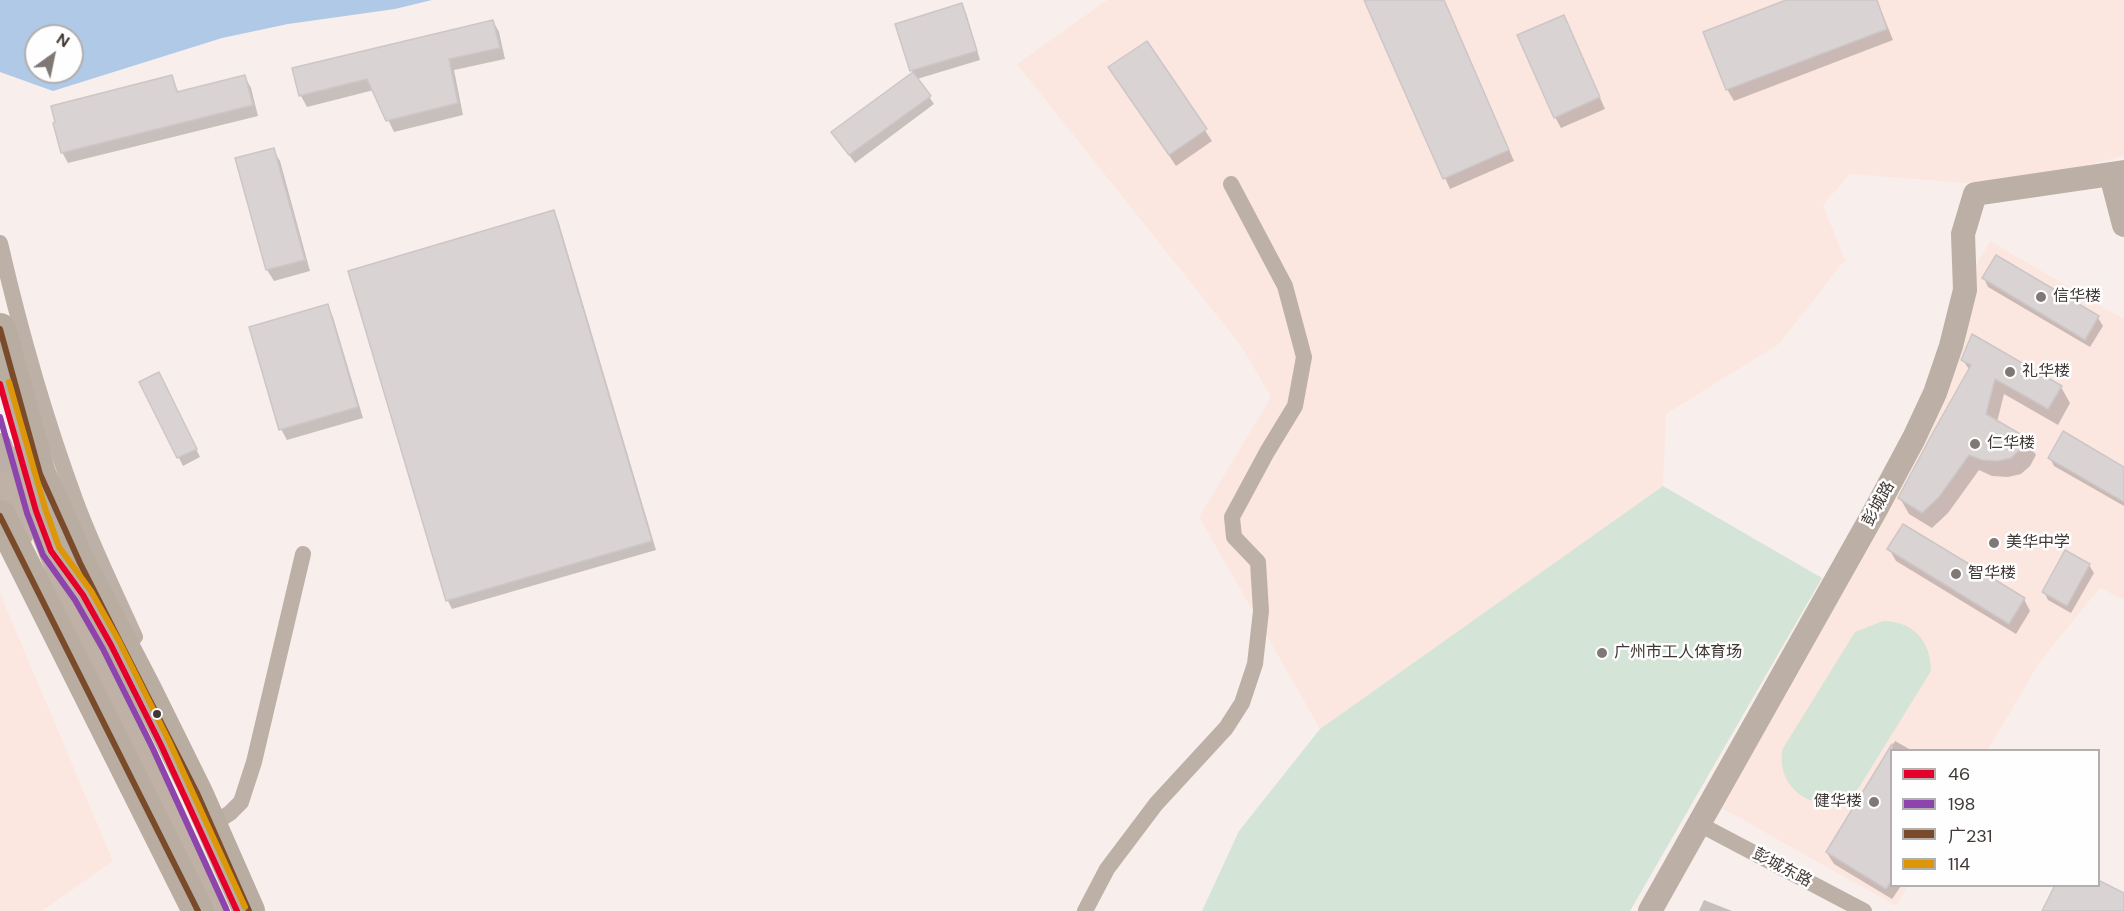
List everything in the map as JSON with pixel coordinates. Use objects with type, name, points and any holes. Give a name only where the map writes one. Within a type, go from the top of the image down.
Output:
[{"type":"highway","points":[[0,329],[47,504],[76,589],[229,911]]},
{"type":"highway","points":[[40,474],[80,563],[197,793],[249,911]]},
{"type":"highway","points":[[0,516],[135,772],[198,911]]},
{"type":"highway","points":[[0,541],[116,782],[184,911]]},
{"type":"main road","points":[[2117,173],[2124,225]]},
{"type":"main road","name":"彭城路","points":[[1650,911],[1875,511],[1935,393],[1951,346],[1965,290],[1963,234],[1975,194],[2117,173]]},
{"type":"main road","points":[[0,384],[24,469],[51,551],[216,911]]},
{"type":"main road","points":[[0,445],[56,595],[135,772],[207,911]]},
{"type":"main road","points":[[0,484],[32,576],[184,911]]},
{"type":"main road","points":[[51,551],[83,595],[116,653],[237,911]]},
{"type":"main road","points":[[135,772],[141,816]]},
{"type":"main road","points":[[168,807],[201,831]]},
{"type":"street","points":[[1085,911],[1107,870],[1156,804],[1226,728],[1242,703],[1255,664],[1261,611],[1258,562],[1234,537],[1232,517],[1295,406],[1304,357],[1285,286],[1230,184]]},
{"type":"street","points":[[0,243],[22,328],[76,501],[93,546],[136,640],[116,653]]},
{"type":"street","points":[[201,831],[230,813],[241,802],[254,762],[303,554]]},
{"type":"street","name":"彭城东路","points":[[1700,824],[1864,911]]},
{"type":"shaded area","points":[[1107,0],[2124,0],[2124,156],[2004,186],[1850,174],[1823,205],[1845,260],[1779,344],[1666,414],[1663,486],[1320,729],[1199,517],[1271,397],[1241,346],[1017,64]]},
{"type":"shaded area","name":"美华中学","points":[[1990,241],[2124,319],[2124,600],[2100,588],[2039,663],[1989,749],[1890,749],[1890,887],[1907,887],[1896,906],[1718,806],[1890,497],[1972,272]]},
{"type":"shaded area","points":[[0,593],[113,861],[42,911],[0,911]]},
{"type":"green space","name":"广州市工人体育场","points":[[1663,486],[1822,578],[1630,911],[1202,911],[1239,831],[1320,729]]},
{"type":"green space","points":[[1883,621],[1904,625],[1919,635],[1928,651],[1931,671],[1858,789],[1845,798],[1831,802],[1818,802],[1805,798],[1787,779],[1782,766],[1782,750],[1855,632]]},
{"type":"water","points":[[0,0],[432,0],[395,9],[288,24],[222,38],[84,81],[84,24],[24,24],[24,81],[0,72]]},
{"type":"water","points":[[33,84],[75,84],[53,91]]},
{"type":"building","points":[[1364,0],[1444,0],[1509,150],[1443,179]]},
{"type":"building","points":[[1786,0],[1877,0],[1887,29],[1726,90],[1703,32]]},
{"type":"building","points":[[962,3],[977,51],[910,71],[895,24]]},
{"type":"building","points":[[1564,15],[1600,97],[1554,118],[1517,35]]},
{"type":"building","points":[[493,20],[500,48],[449,59],[458,103],[386,121],[367,79],[299,96],[292,68]]},
{"type":"building","points":[[1147,41],[1207,129],[1169,155],[1108,67]]},
{"type":"building","points":[[913,72],[931,96],[849,155],[831,132]]},
{"type":"building","points":[[172,75],[177,92],[245,75],[253,105],[61,153],[51,106]]},
{"type":"building","points":[[274,148],[305,260],[266,270],[235,158]]},
{"type":"building","points":[[554,210],[652,541],[446,601],[348,271]]},
{"type":"building","name":"信华楼","points":[[1996,255],[2099,316],[2085,340],[1982,278]]},
{"type":"building","points":[[328,304],[358,407],[279,430],[249,327]]},
{"type":"building","name":"仁华楼","points":[[1972,334],[2062,386],[2048,409],[1995,379],[1986,414],[2027,438],[2021,449],[2011,458],[1998,461],[1982,460],[1969,455],[1939,497],[1922,513],[1898,498],[1971,365],[1961,360]]},
{"type":"building","points":[[159,372],[197,449],[177,458],[139,382]]},
{"type":"building","points":[[2063,431],[2124,467],[2124,502],[2048,458]]},
{"type":"building","name":"智华楼","points":[[1903,524],[2025,598],[2009,624],[1887,549]]},
{"type":"building","points":[[2065,550],[2090,564],[2067,606],[2042,592]]},
{"type":"building","name":"健华楼","points":[[1892,744],[1892,749],[1890,749],[1890,883],[1886,889],[1826,852]]},
{"type":"building","points":[[2100,881],[2124,893],[2124,911],[2042,911],[2054,887],[2100,887]]},
{"type":"transit line","name":"广231","points":[[0,329],[40,474],[80,563],[197,793],[249,911]]},
{"type":"transit line","name":"114","points":[[9,382],[45,508],[59,547],[91,591],[119,641],[169,741],[245,907]]},
{"type":"transit line","name":"46","points":[[0,384],[36,511],[51,551],[83,595],[111,645],[161,745],[237,911]]},
{"type":"transit line","name":"198","points":[[0,417],[27,513],[43,555],[75,600],[103,649],[153,749],[227,911]]},
{"type":"transit line","name":"广231","points":[[0,516],[198,911]]},
{"type":"place","name":"信华楼","points":[[2041,297]]},
{"type":"place","name":"礼华楼","points":[[2010,372]]},
{"type":"place","name":"仁华楼","points":[[1975,444]]},
{"type":"place","name":"美华中学","points":[[1994,543]]},
{"type":"place","name":"智华楼","points":[[1956,574]]},
{"type":"place","name":"广州市工人体育场","points":[[1602,653]]},
{"type":"place","name":"健华楼","points":[[1874,802]]}]
